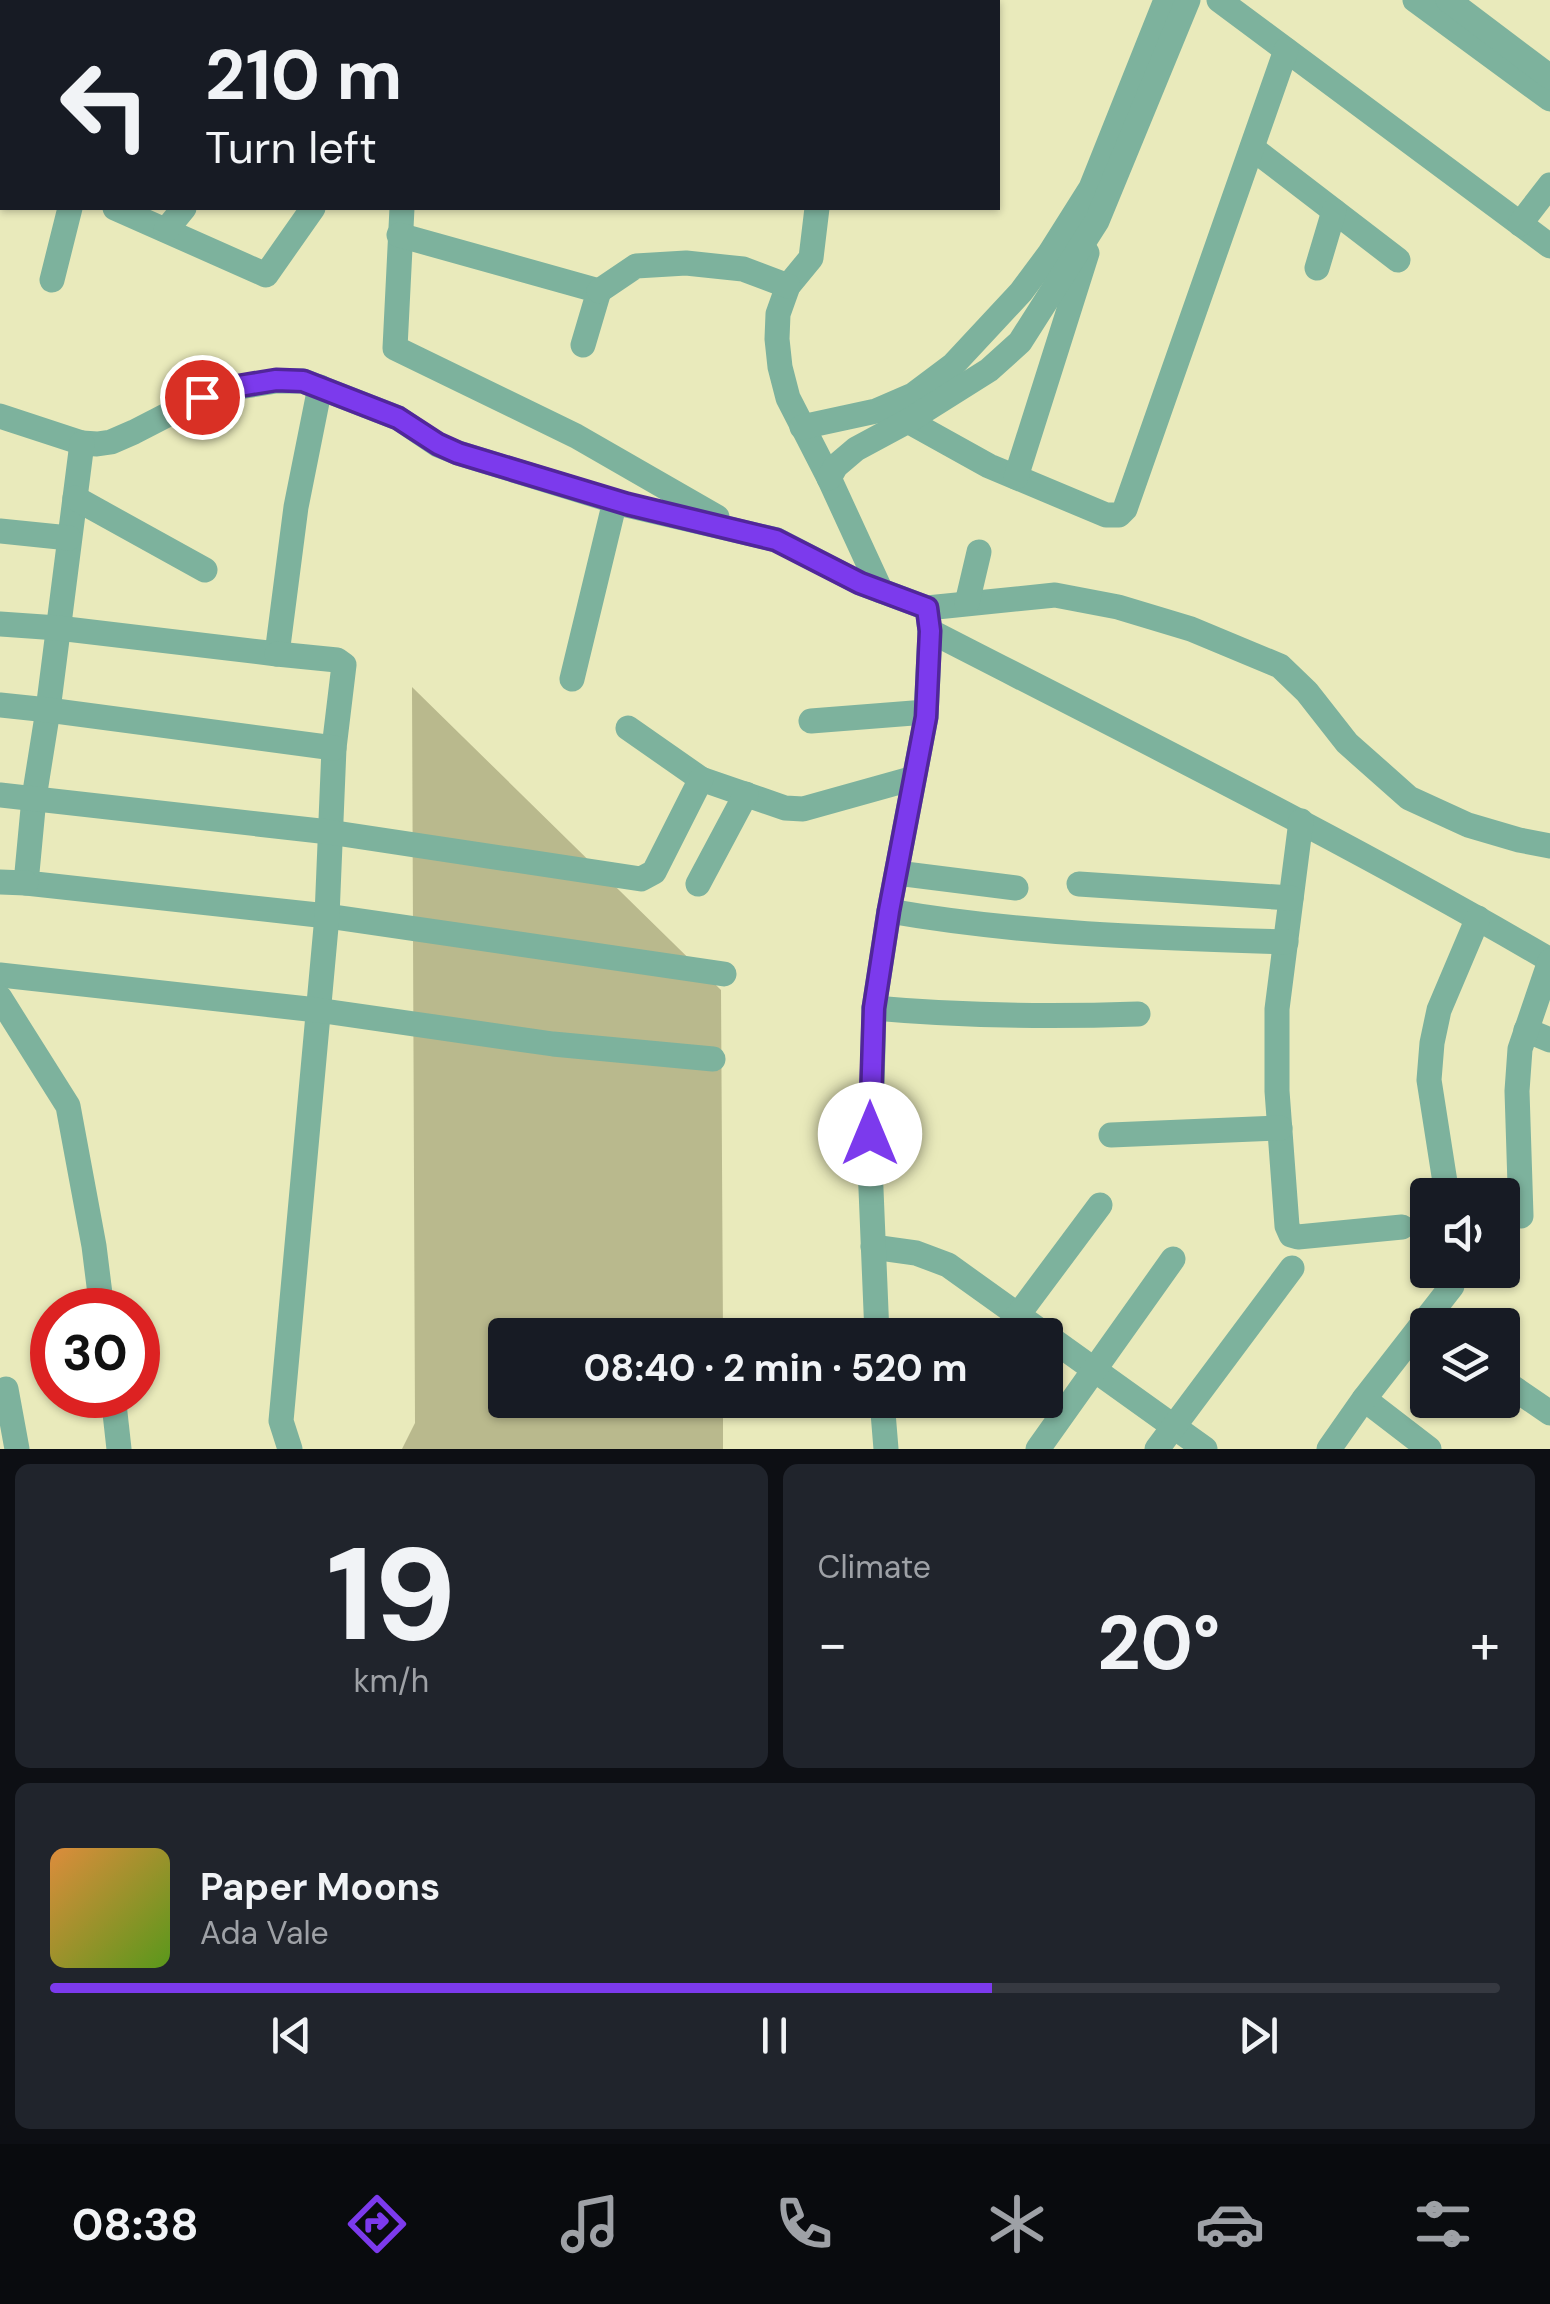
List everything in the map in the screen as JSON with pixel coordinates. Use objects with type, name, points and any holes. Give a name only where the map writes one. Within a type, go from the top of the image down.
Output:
[{"type":"street","points":[[802,426],[876,411],[913,395],[953,365],[1021,292],[1091,188],[1166,0]]},
{"type":"street","points":[[1016,477],[1097,221],[1188,0]]},
{"type":"street","points":[[1220,0],[1550,246]]},
{"type":"street","points":[[1415,0],[1550,99]]},
{"type":"street","points":[[1448,0],[1550,77]]},
{"type":"street","points":[[908,421],[989,466],[1106,516],[1119,515],[1125,509],[1286,50]]},
{"type":"street","points":[[1252,148],[1398,260]]},
{"type":"street","points":[[1520,224],[1550,185]]},
{"type":"street","points":[[52,280],[70,210]]},
{"type":"street","points":[[120,210],[266,274],[312,210]]},
{"type":"street","points":[[166,230],[182,210]]},
{"type":"street","points":[[402,210],[395,348],[576,436],[742,532]]},
{"type":"street","points":[[818,210],[812,258],[788,286],[778,314],[780,367],[788,398],[882,591]]},
{"type":"street","points":[[1317,268],[1334,211]]},
{"type":"street","points":[[829,478],[836,466],[856,449],[989,370],[1020,342],[1097,221]]},
{"type":"street","points":[[399,235],[599,291]]},
{"type":"street","points":[[583,346],[599,291],[636,266],[686,263],[743,269],[788,286]]},
{"type":"street","points":[[0,416],[82,443],[97,444],[111,442],[202,397],[239,386],[303,381],[398,418],[458,453],[616,501],[776,540],[882,591],[928,620],[1550,960],[1538,1035],[1520,1048],[1517,1091],[1521,1216]]},
{"type":"street","points":[[277,654],[296,507],[320,387]]},
{"type":"street","points":[[26,883],[82,443]]},
{"type":"street","points":[[74,498],[206,570]]},
{"type":"street","points":[[572,679],[616,501]]},
{"type":"street","points":[[0,531],[70,538]]},
{"type":"street","points":[[966,603],[980,552]]},
{"type":"street","points":[[928,620],[966,603],[1054,596],[1118,606],[1209,636],[1280,666],[1307,692],[1347,743],[1408,798],[1468,825],[1550,846]]},
{"type":"street","points":[[876,1318],[870,1165],[874,1008],[926,712],[928,620]]},
{"type":"street","points":[[0,624],[337,660],[344,666],[334,748],[327,916],[282,1421],[290,1449]]},
{"type":"street","points":[[0,706],[334,748]]},
{"type":"street","points":[[811,720],[926,712]]},
{"type":"street","points":[[628,728],[701,779],[785,808],[803,809],[914,778]]},
{"type":"street","points":[[0,795],[329,832],[641,879],[654,872],[701,779]]},
{"type":"street","points":[[698,884],[746,794]]},
{"type":"street","points":[[1301,821],[1277,1009],[1277,1091],[1287,1226],[1291,1235],[1298,1236],[1402,1227]]},
{"type":"street","points":[[896,873],[1016,888]]},
{"type":"street","points":[[0,882],[327,916],[724,974]]},
{"type":"street","points":[[1080,884],[1291,898]]},
{"type":"street","points":[[889,911],[961,924],[1020,929],[1139,938],[1286,942]]},
{"type":"street","points":[[1444,1178],[1429,1080],[1432,1044],[1438,1010],[1478,918]]},
{"type":"street","points":[[0,975],[317,1010],[553,1044],[713,1059]]},
{"type":"street","points":[[0,998],[68,1106],[99,1288]]},
{"type":"street","points":[[874,1008],[948,1015],[1138,1014]]},
{"type":"street","points":[[1111,1135],[1280,1128]]},
{"type":"street","points":[[1015,1318],[1100,1205]]},
{"type":"street","points":[[873,1247],[916,1254],[948,1265],[1003,1318]]},
{"type":"street","points":[[1038,1449],[1173,1259]]},
{"type":"street","points":[[1157,1449],[1292,1268]]},
{"type":"street","points":[[1329,1449],[1410,1344]]},
{"type":"street","points":[[1063,1353],[1095,1370],[1205,1449]]},
{"type":"street","points":[[6,1389],[17,1449]]},
{"type":"street","points":[[1520,1392],[1550,1413]]},
{"type":"street","points":[[1364,1400],[1429,1449]]},
{"type":"street","points":[[115,1418],[119,1449]]},
{"type":"street","points":[[883,1418],[886,1449]]},
{"type":"green space","points":[[412,687],[721,990],[723,1318],[488,1318],[488,1418],[723,1418],[723,1449],[402,1449],[415,1423]]},
{"type":"route","points":[[202,397],[276,380],[303,381],[398,418],[458,453],[627,504],[776,540],[860,583],[927,608],[930,631],[926,717],[874,1008],[870,1134]]}]
